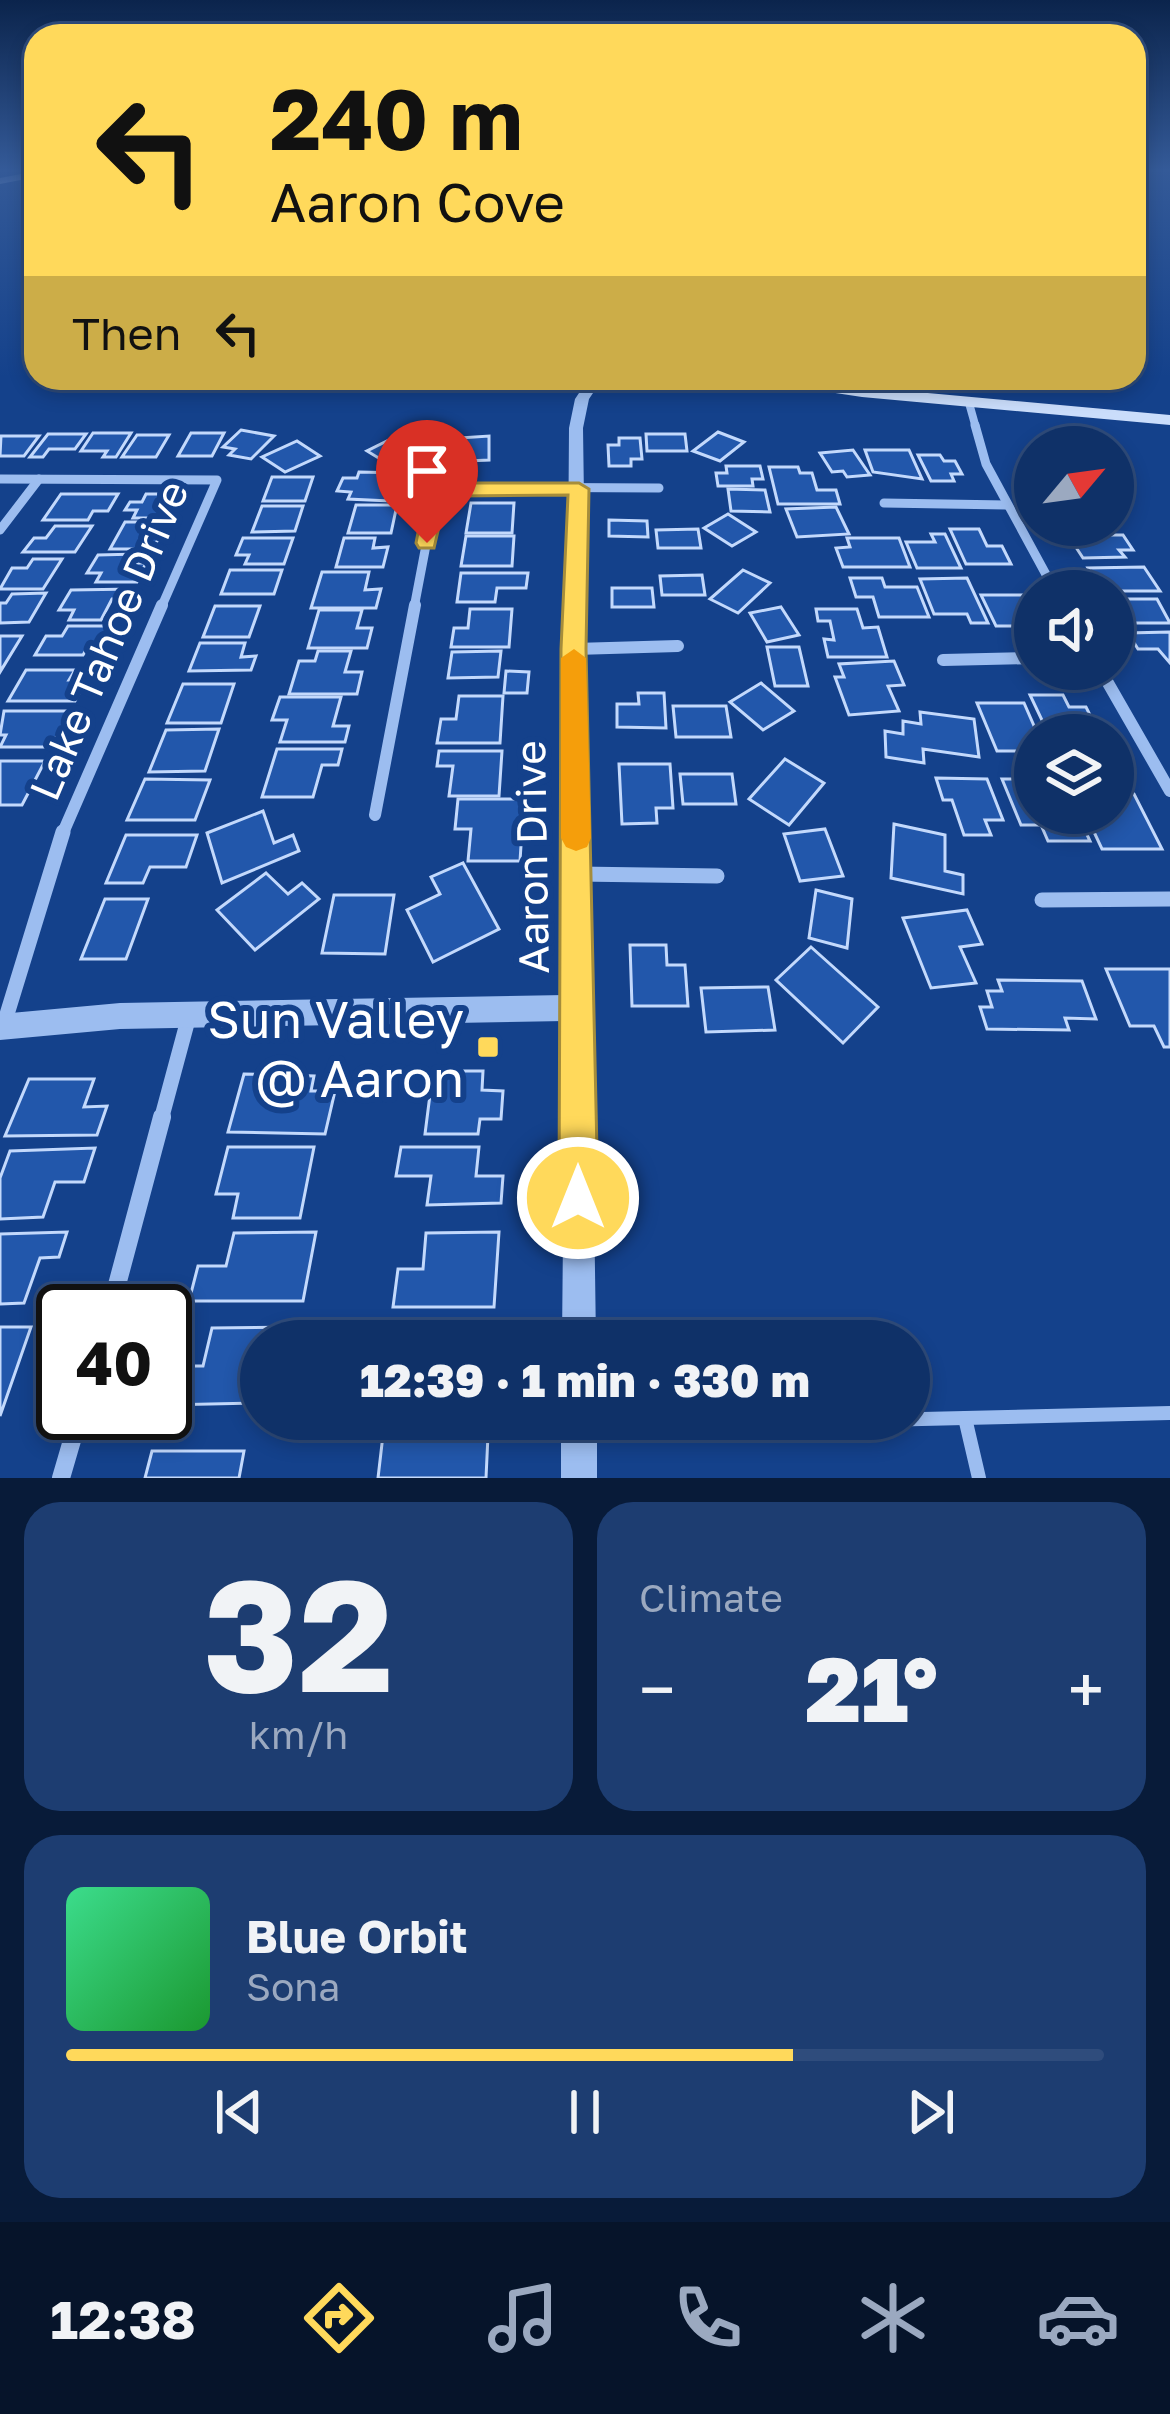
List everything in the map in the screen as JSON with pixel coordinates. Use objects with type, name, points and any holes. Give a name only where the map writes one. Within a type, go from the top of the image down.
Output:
[{"type":"main road","points":[[865,390],[1170,420]]},
{"type":"street","name":"Aaron Drive","points":[[579,1320],[576,428],[588,390]]},
{"type":"street","points":[[969,403],[975,435],[1006,505],[1043,570]]},
{"type":"street","name":"Lake Tahoe Drive","points":[[0,478],[218,480],[54,852],[2,1027]]},
{"type":"street","points":[[0,530],[39,479]]},
{"type":"street","points":[[375,815],[435,497],[474,487],[659,488]]},
{"type":"street","points":[[884,503],[1006,505]]},
{"type":"street","points":[[574,649],[678,646]]},
{"type":"street","points":[[943,660],[1014,658]]},
{"type":"street","points":[[1112,690],[1170,791]]},
{"type":"street","points":[[577,874],[717,876]]},
{"type":"street","points":[[1042,900],[1170,899]]},
{"type":"street","points":[[2,1027],[120,1016],[578,1008]]},
{"type":"street","points":[[117,1284],[189,1016]]},
{"type":"street","points":[[61,1478],[72,1440]]},
{"type":"street","points":[[579,1440],[580,1478]]},
{"type":"lane","points":[[930,1418],[1170,1413]]},
{"type":"lane","points":[[965,1418],[979,1478]]},
{"type":"building","points":[[241,430],[274,436],[251,459],[229,455],[235,449],[223,447]]},
{"type":"building","points":[[718,432],[744,442],[720,461],[693,451]]},
{"type":"building","points":[[93,433],[131,433],[116,457],[103,457],[107,451],[81,451]]},
{"type":"building","points":[[191,433],[224,433],[212,456],[178,456]]},
{"type":"building","points":[[48,434],[86,434],[75,449],[49,449],[43,457],[30,457]]},
{"type":"building","points":[[646,434],[685,434],[687,451],[647,451]]},
{"type":"building","points":[[137,435],[169,435],[156,457],[122,457]]},
{"type":"building","points":[[1,436],[39,436],[24,456],[0,456]]},
{"type":"building","points":[[489,436],[489,460],[444,462],[445,439]]},
{"type":"building","points":[[619,438],[640,438],[642,459],[631,459],[631,466],[609,466],[608,445],[619,445]]},
{"type":"building","points":[[389,440],[397,445],[407,440],[433,454],[400,471],[367,451]]},
{"type":"building","points":[[297,441],[320,456],[285,472],[262,457]]},
{"type":"building","points":[[853,450],[870,475],[847,477],[843,471],[832,472],[820,453]]},
{"type":"building","points":[[865,450],[909,450],[922,479],[873,472]]},
{"type":"building","points":[[918,455],[955,461],[962,474],[951,474],[954,481],[931,481]]},
{"type":"building","points":[[726,466],[760,466],[763,479],[752,479],[753,486],[718,486],[716,473],[727,473]]},
{"type":"building","points":[[769,467],[798,467],[800,473],[812,473],[817,490],[836,490],[840,504],[778,504]]},
{"type":"building","points":[[359,472],[400,473],[390,501],[348,499],[351,492],[337,491],[343,478],[357,478]]},
{"type":"building","points":[[272,477],[313,477],[305,501],[263,501]]},
{"type":"building","points":[[728,489],[765,490],[770,512],[731,511]]},
{"type":"building","points":[[61,494],[118,494],[108,511],[93,511],[88,520],[43,520]]},
{"type":"building","points":[[146,494],[182,494],[170,518],[133,518],[137,510],[125,510],[130,502],[142,502]]},
{"type":"building","points":[[471,503],[514,503],[512,533],[466,533]]},
{"type":"building","points":[[356,505],[397,505],[391,533],[348,533]]},
{"type":"building","points":[[262,506],[303,506],[295,531],[252,532]]},
{"type":"building","points":[[836,507],[849,534],[797,537],[786,509]]},
{"type":"building","points":[[728,514],[756,532],[732,546],[704,528]]},
{"type":"building","points":[[609,520],[647,521],[648,537],[609,536]]},
{"type":"building","points":[[125,522],[167,522],[153,549],[110,549]]},
{"type":"building","points":[[55,526],[92,526],[75,552],[23,552],[34,538],[46,538]]},
{"type":"building","points":[[698,529],[701,548],[658,548],[656,530]]},
{"type":"building","points":[[950,529],[979,529],[987,546],[1002,546],[1011,564],[966,564]]},
{"type":"building","points":[[931,534],[945,534],[961,568],[917,568],[906,542],[935,542]]},
{"type":"building","points":[[466,536],[514,536],[512,566],[461,566]]},
{"type":"building","points":[[243,538],[293,538],[284,564],[245,564],[249,555],[236,555]]},
{"type":"building","points":[[344,538],[375,538],[373,548],[388,547],[383,567],[336,567]]},
{"type":"building","points":[[847,538],[899,538],[910,567],[843,567],[836,548],[850,547]]},
{"type":"building","points":[[1075,546],[1130,546],[1133,550],[1119,550],[1125,557],[1083,558]]},
{"type":"building","points":[[137,554],[133,563],[146,563],[137,582],[96,582],[101,573],[87,573],[98,555]]},
{"type":"building","points":[[33,559],[62,559],[43,589],[0,589],[12,568],[27,568]]},
{"type":"building","points":[[1144,567],[1160,591],[1134,591],[1134,570],[1088,568]]},
{"type":"building","points":[[230,570],[282,570],[274,594],[221,594]]},
{"type":"building","points":[[743,570],[770,583],[738,613],[710,599]]},
{"type":"building","points":[[322,572],[369,572],[365,590],[381,589],[376,608],[311,608]]},
{"type":"building","points":[[461,573],[528,573],[526,588],[497,588],[495,602],[457,602]]},
{"type":"building","points":[[702,575],[705,595],[662,595],[660,576]]},
{"type":"building","points":[[850,578],[882,578],[885,587],[917,587],[929,617],[879,617],[873,597],[856,597]]},
{"type":"building","points":[[967,578],[988,623],[971,623],[967,614],[934,614],[920,579]]},
{"type":"building","points":[[612,588],[652,588],[654,607],[612,607]]},
{"type":"building","points":[[133,589],[127,599],[112,599],[101,620],[69,620],[74,610],[59,610],[71,590]]},
{"type":"building","points":[[46,593],[29,622],[0,623],[0,603],[12,594]]},
{"type":"building","points":[[981,595],[1014,595],[1014,626],[996,626]]},
{"type":"building","points":[[1134,599],[1157,599],[1170,623],[1134,623]]},
{"type":"building","points":[[215,606],[260,606],[249,637],[203,637]]},
{"type":"building","points":[[781,607],[799,635],[767,642],[750,613]]},
{"type":"building","points":[[470,609],[512,609],[509,647],[451,647],[454,628],[468,628]]},
{"type":"building","points":[[816,609],[857,609],[863,628],[878,627],[887,657],[828,657],[824,639],[834,640],[830,621],[818,621]]},
{"type":"building","points":[[319,610],[362,610],[357,628],[372,628],[367,648],[308,648]]},
{"type":"building","points":[[68,626],[115,626],[105,645],[89,645],[83,655],[35,655],[46,636],[62,636]]},
{"type":"building","points":[[1170,632],[1170,663],[1158,649],[1138,649],[1134,633]]},
{"type":"building","points":[[0,636],[22,636],[0,672]]},
{"type":"building","points":[[200,643],[245,643],[241,657],[256,656],[251,670],[189,671]]},
{"type":"building","points":[[767,647],[799,647],[808,686],[775,686]]},
{"type":"building","points":[[318,651],[351,651],[345,672],[362,672],[357,694],[289,694],[299,661],[315,661]]},
{"type":"building","points":[[501,651],[498,677],[448,678],[452,652]]},
{"type":"building","points":[[894,661],[904,685],[888,686],[899,711],[849,715],[835,677],[844,677],[839,664]]},
{"type":"building","points":[[26,670],[75,670],[69,680],[86,680],[75,701],[8,701]]},
{"type":"building","points":[[506,671],[529,672],[527,693],[504,693]]},
{"type":"building","points":[[761,683],[794,711],[763,730],[730,702]]},
{"type":"building","points":[[183,684],[234,684],[221,723],[167,723]]},
{"type":"building","points":[[638,693],[664,693],[666,728],[617,727],[617,704],[639,704]]},
{"type":"building","points":[[1030,695],[1063,695],[1069,707],[1086,707],[1090,714],[1039,714]]},
{"type":"building","points":[[459,696],[503,696],[500,743],[437,743],[441,719],[456,719]]},
{"type":"building","points":[[280,697],[341,697],[333,726],[349,726],[345,742],[280,742],[287,720],[272,720]]},
{"type":"building","points":[[977,703],[1024,703],[1029,714],[1014,714],[1014,751],[997,751]]},
{"type":"building","points":[[673,706],[726,706],[731,737],[676,737]]},
{"type":"building","points":[[4,711],[70,711],[51,747],[0,747],[6,735],[0,735]]},
{"type":"building","points":[[920,712],[974,719],[979,757],[923,749],[924,763],[886,757],[885,731],[903,734],[903,721],[921,724]]},
{"type":"building","points":[[219,729],[205,771],[149,772],[166,730]]},
{"type":"building","points":[[277,749],[342,749],[338,765],[322,765],[313,797],[262,797]]},
{"type":"building","points":[[439,751],[502,751],[499,796],[449,796],[453,766],[437,766]]},
{"type":"building","points":[[785,759],[824,783],[789,825],[749,799]]},
{"type":"building","points":[[0,761],[45,761],[22,805],[0,805]]},
{"type":"building","points":[[619,764],[670,764],[673,808],[656,808],[657,823],[622,824]]},
{"type":"building","points":[[680,774],[732,774],[736,804],[683,804]]},
{"type":"building","points":[[936,778],[987,779],[1003,820],[985,820],[991,835],[964,835],[952,800],[943,800]]},
{"type":"building","points":[[145,779],[210,780],[195,820],[127,820]]},
{"type":"building","points":[[1002,779],[1014,779],[1014,808]]},
{"type":"building","points":[[1134,794],[1162,849],[1102,849],[1095,834],[1134,834]]},
{"type":"building","points":[[458,799],[524,799],[520,861],[468,861],[471,829],[455,829]]},
{"type":"building","points":[[263,811],[274,843],[293,835],[299,851],[222,883],[207,833]]},
{"type":"building","points":[[894,824],[945,835],[945,871],[963,875],[963,894],[891,878]]},
{"type":"building","points":[[825,829],[843,876],[800,881],[784,834]]},
{"type":"building","points":[[1045,834],[1087,834],[1090,841],[1048,841]]},
{"type":"building","points":[[126,835],[197,835],[186,867],[150,867],[143,883],[106,883]]},
{"type":"building","points":[[463,863],[499,929],[433,962],[407,910],[440,894],[431,877]]},
{"type":"building","points":[[266,873],[288,894],[302,883],[319,899],[255,950],[217,910]]},
{"type":"building","points":[[816,890],[852,899],[847,948],[809,938]]},
{"type":"building","points":[[334,895],[394,895],[385,954],[322,953]]},
{"type":"building","points":[[105,899],[148,899],[126,959],[81,959]]},
{"type":"building","points":[[967,910],[982,944],[960,947],[976,983],[931,988],[903,918]]},
{"type":"building","points":[[630,945],[666,945],[667,965],[685,965],[688,1006],[632,1006]]},
{"type":"building","points":[[811,947],[878,1007],[843,1043],[776,980]]},
{"type":"building","points":[[1106,969],[1170,969],[1170,1047],[1164,1047],[1154,1026],[1130,1026]]},
{"type":"building","points":[[998,980],[1082,981],[1096,1019],[1065,1018],[1069,1030],[987,1029],[980,1007],[992,1007],[987,991],[1002,991]]},
{"type":"building","points":[[768,987],[775,1030],[706,1032],[701,988]]},
{"type":"building","points":[[433,1071],[483,1071],[482,1090],[503,1091],[501,1119],[480,1119],[478,1134],[425,1134]]},
{"type":"building","points":[[244,1074],[314,1076],[311,1091],[335,1091],[325,1134],[228,1132]]},
{"type":"building","points":[[29,1079],[94,1079],[84,1107],[107,1106],[97,1135],[5,1136]]},
{"type":"building","points":[[228,1147],[314,1147],[300,1218],[233,1218],[238,1194],[216,1194]]},
{"type":"building","points":[[401,1147],[479,1147],[476,1176],[503,1176],[501,1203],[427,1205],[431,1176],[396,1176]]},
{"type":"building","points":[[95,1148],[84,1182],[55,1182],[43,1217],[0,1219],[0,1178],[10,1151]]},
{"type":"building","points":[[67,1232],[59,1257],[40,1258],[24,1303],[0,1304],[0,1234]]},
{"type":"building","points":[[316,1232],[303,1301],[192,1301],[198,1266],[226,1266],[234,1233]]},
{"type":"building","points":[[499,1232],[494,1307],[393,1307],[398,1269],[423,1269],[426,1233]]},
{"type":"building","points":[[0,1327],[31,1327],[0,1416]]},
{"type":"building","points":[[212,1328],[240,1328],[240,1403],[192,1404],[192,1366],[203,1366]]},
{"type":"building","points":[[382,1440],[488,1440],[486,1478],[378,1478]]},
{"type":"building","points":[[152,1451],[244,1451],[239,1478],[145,1478]]},
{"type":"slow traffic","points":[[574,658],[576,838]]},
{"type":"place","name":"Sun Valley @ Aaron","points":[[488,1047]]},
{"type":"route","points":[[427,543],[435,497],[454,490],[579,489],[574,649],[578,1198]]}]
